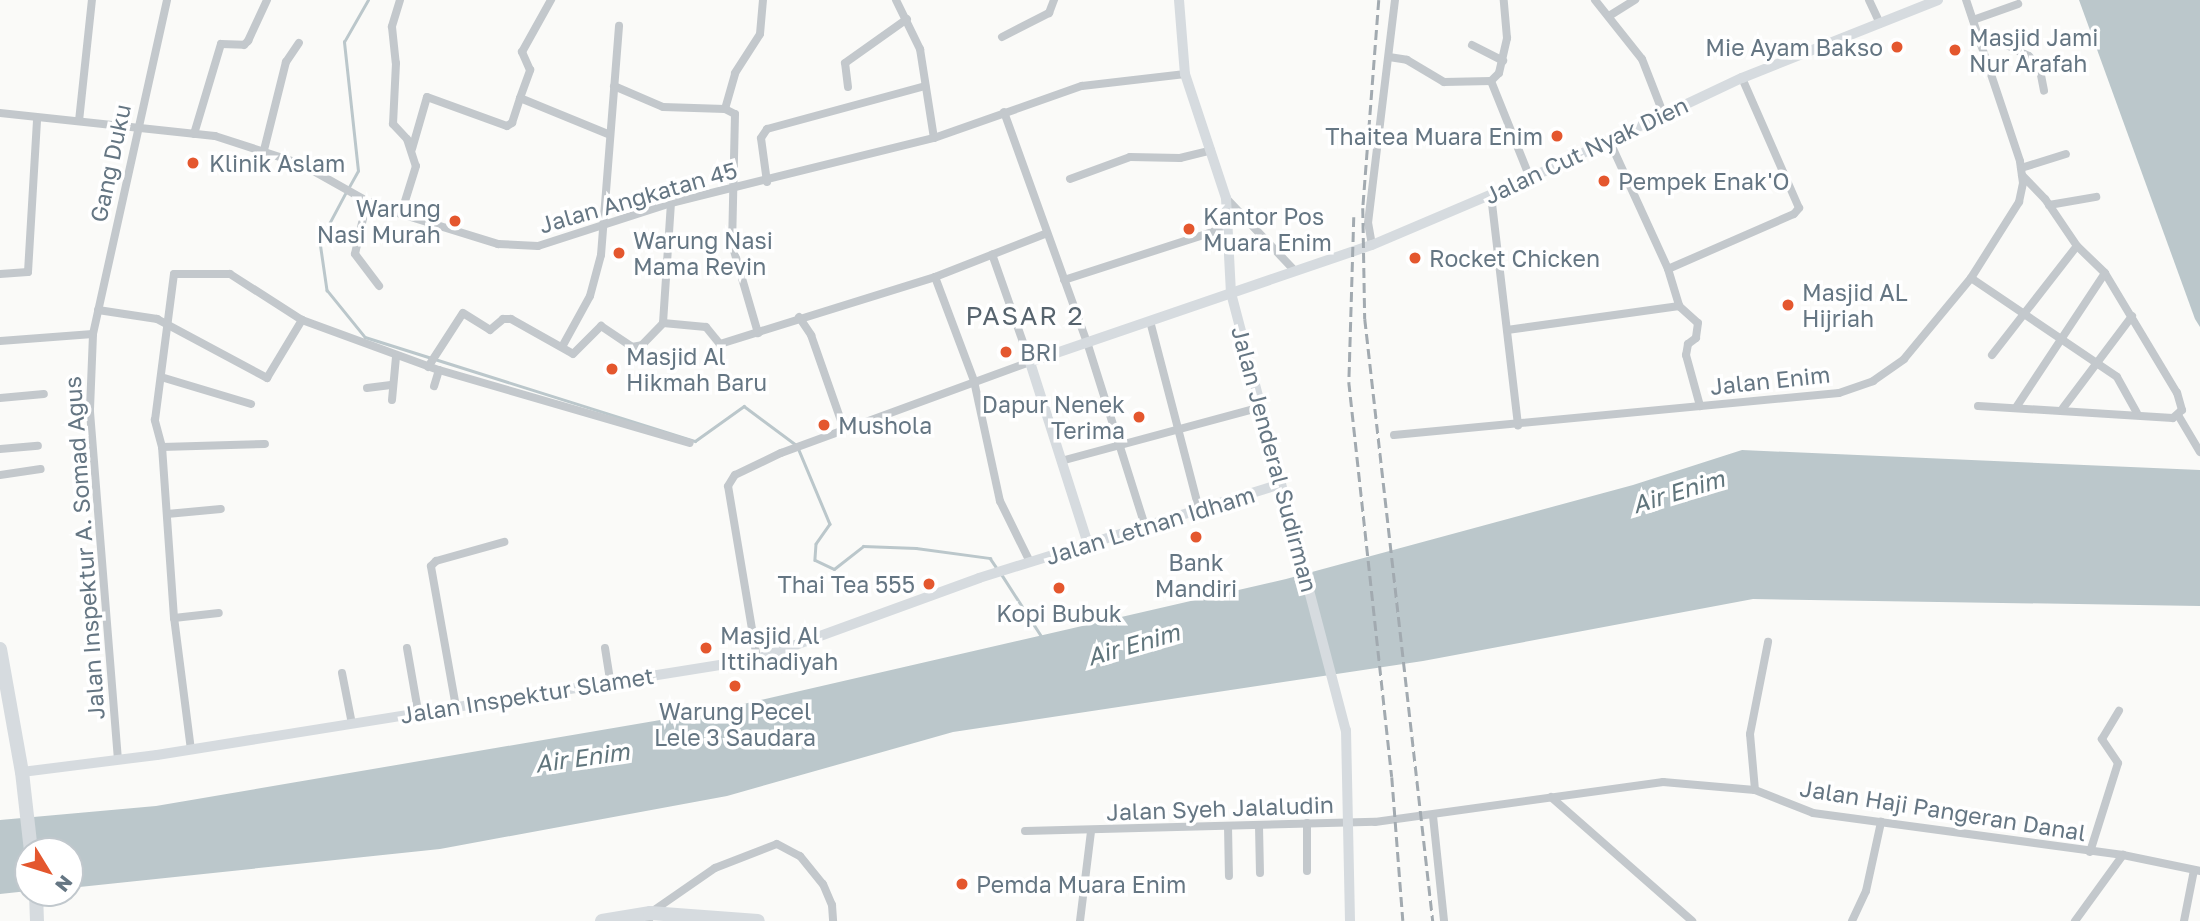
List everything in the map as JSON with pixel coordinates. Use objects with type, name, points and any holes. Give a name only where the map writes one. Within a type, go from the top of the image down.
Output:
[{"type":"highway","points":[[0,649],[5,702],[22,772],[29,837]]},
{"type":"highway","points":[[602,921],[650,917],[758,921]]},
{"type":"street","points":[[79,121],[92,0]]},
{"type":"street","name":"Gang Duku","points":[[93,334],[167,0]]},
{"type":"street","points":[[194,134],[220,44],[244,45],[267,0]]},
{"type":"street","points":[[400,0],[392,27],[396,63],[393,124],[412,149],[416,166],[401,214]]},
{"type":"street","points":[[412,149],[427,97],[507,127],[530,70],[522,52],[551,0]]},
{"type":"street","points":[[724,109],[735,73],[760,34],[763,0]]},
{"type":"street","points":[[897,0],[920,49],[934,138]]},
{"type":"street","points":[[1002,37],[1049,13],[1054,0]]},
{"type":"street","name":"Jalan Jenderal Sudirman","points":[[1179,0],[1185,74],[1226,198],[1231,293],[1346,730],[1350,921]]},
{"type":"street","points":[[1372,245],[1368,223],[1395,0]]},
{"type":"street","points":[[1492,81],[1503,61],[1504,0]]},
{"type":"street","points":[[1595,0],[1642,58],[1663,113]]},
{"type":"street","points":[[1609,16],[1635,0]]},
{"type":"street","points":[[1869,0],[1880,24]]},
{"type":"street","name":"Jalan Cut Nyak Dien","points":[[1030,362],[1372,245],[1530,178],[1742,78],[1938,0]]},
{"type":"street","name":"Jalan Enim","points":[[1394,435],[1839,393],[1873,381],[1904,359],[1971,278],[2019,202],[2021,171],[1966,0]]},
{"type":"street","points":[[1973,20],[2018,4]]},
{"type":"street","points":[[848,87],[845,63],[907,19]]},
{"type":"street","points":[[562,347],[590,296],[607,223],[610,135],[619,26]]},
{"type":"street","points":[[1980,41],[2001,42],[2029,56],[2040,70],[2044,91]]},
{"type":"street","points":[[264,150],[286,62],[299,43]]},
{"type":"street","points":[[1472,45],[1503,61]]},
{"type":"street","points":[[1389,57],[1407,60],[1444,82],[1492,81]]},
{"type":"street","name":"Jalan Angkatan 45","points":[[0,113],[194,134],[264,150],[338,184],[367,201],[401,214],[512,246],[538,246],[671,203],[767,182],[934,138],[1082,86],[1185,74]]},
{"type":"street","points":[[1668,269],[1794,214],[1799,208],[1742,78]]},
{"type":"street","points":[[1492,81],[1530,178]]},
{"type":"street","points":[[614,86],[663,107],[732,111],[736,120],[732,244],[758,333]]},
{"type":"street","points":[[767,182],[761,138],[767,129],[925,86]]},
{"type":"street","points":[[520,98],[610,135]]},
{"type":"street","points":[[1004,112],[1087,342],[1145,526]]},
{"type":"street","points":[[0,274],[28,272],[37,119]]},
{"type":"street","points":[[1608,140],[1668,269],[1679,306],[1699,323],[1696,338],[1688,344],[1686,355],[1700,406]]},
{"type":"street","points":[[1070,179],[1130,157],[1180,158],[1211,150]]},
{"type":"street","points":[[2066,154],[2021,171],[2077,246],[2105,272],[2177,393],[2182,410],[2178,415]]},
{"type":"street","points":[[1491,195],[1518,425]]},
{"type":"street","points":[[2049,205],[2096,197]]},
{"type":"street","points":[[1226,198],[1295,271]]},
{"type":"street","points":[[367,201],[355,254],[379,286]]},
{"type":"street","points":[[429,366],[463,313],[490,330],[503,319],[511,319],[577,354],[601,326],[637,346],[663,323],[671,203]]},
{"type":"street","points":[[1064,280],[1228,227]]},
{"type":"street","points":[[663,323],[706,327],[720,344],[799,317],[935,277],[1047,233]]},
{"type":"street","points":[[1992,355],[2077,246]]},
{"type":"street","points":[[992,254],[1030,362],[1088,544]]},
{"type":"street","points":[[2017,406],[2059,336],[2105,272]]},
{"type":"street","points":[[191,750],[174,618],[162,447],[155,420],[164,323],[172,277],[178,273],[230,274],[302,320],[396,357],[690,443]]},
{"type":"street","points":[[935,277],[974,381],[1000,501],[1025,564]]},
{"type":"street","points":[[1971,278],[2096,361],[2126,387],[2137,413]]},
{"type":"street","points":[[1507,330],[1679,306]]},
{"type":"street","points":[[98,310],[164,323],[267,379],[302,320]]},
{"type":"street","points":[[2063,408],[2132,316]]},
{"type":"street","points":[[799,317],[811,335],[844,429]]},
{"type":"street","points":[[1150,321],[1199,509]]},
{"type":"street","points":[[0,341],[93,334]]},
{"type":"street","name":"Jalan Inspektur A. Somad Agus","points":[[93,334],[90,409],[118,760]]},
{"type":"street","points":[[392,400],[391,385],[396,357]]},
{"type":"street","points":[[757,659],[728,486],[735,475],[816,439],[1030,362]]},
{"type":"street","points":[[434,386],[439,370]]},
{"type":"street","points":[[161,377],[251,404]]},
{"type":"street","points":[[367,388],[391,385]]},
{"type":"street","points":[[0,398],[44,394]]},
{"type":"street","points":[[1978,406],[2178,415]]},
{"type":"street","points":[[1061,461],[1261,407]]},
{"type":"street","points":[[2178,415],[2200,452]]},
{"type":"street","points":[[162,447],[265,444]]},
{"type":"street","points":[[0,449],[38,446]]},
{"type":"street","points":[[0,475],[41,469]]},
{"type":"street","name":"Jalan Letnan Idham","points":[[1025,564],[1281,484]]},
{"type":"street","points":[[167,514],[221,509]]},
{"type":"street","points":[[456,707],[431,566],[436,561],[504,542]]},
{"type":"street","name":"Jalan Inspektur Slamet","points":[[22,772],[191,750],[418,711],[611,684],[757,659],[979,578],[1025,564]]},
{"type":"street","points":[[174,618],[219,613]]},
{"type":"street","points":[[1755,789],[1750,734],[1768,642]]},
{"type":"street","points":[[407,648],[418,711]]},
{"type":"street","points":[[605,648],[611,684]]},
{"type":"street","points":[[342,673],[352,724]]},
{"type":"street","points":[[2090,852],[2118,763],[2102,738],[2119,711]]},
{"type":"street","name":"Jalan Haji Pangeran Danal","points":[[1350,824],[1433,816],[1663,782],[1755,789],[1796,809],[2123,855],[2197,871]]},
{"type":"street","points":[[1551,797],[1692,921]]},
{"type":"street","points":[[1433,816],[1444,921]]},
{"type":"street","points":[[1852,921],[1866,891],[1881,822]]},
{"type":"street","points":[[1307,823],[1307,871]]},
{"type":"street","name":"Jalan Syeh Jalaludin","points":[[1025,831],[1091,832],[1307,823],[1350,824]]},
{"type":"street","points":[[1228,826],[1230,876]]},
{"type":"street","points":[[1259,826],[1259,873]]},
{"type":"street","name":"Jalan Syeh Jalaludin","points":[[1080,921],[1091,832]]},
{"type":"street","points":[[650,917],[715,868],[777,844],[800,856],[823,884],[832,905],[833,921]]},
{"type":"street","points":[[2075,921],[2123,855]]},
{"type":"street","points":[[2185,921],[2197,871]]},
{"type":"water","points":[[2079,0],[2200,0],[2200,327],[2195,319]]},
{"type":"water","name":"Air Enim","points":[[1742,450],[2200,470],[2200,606],[1753,599],[1423,661],[953,732],[727,796],[440,849],[84,887],[84,837],[14,837],[14,892],[0,894],[0,820],[156,806],[713,711],[1286,579],[1633,485]]},
{"type":"waterway","points":[[349,187],[358,171],[344,42],[368,0]]},
{"type":"waterway","points":[[346,193],[320,242],[327,290],[365,337],[695,441],[744,406],[795,444]]},
{"type":"waterway","points":[[799,450],[830,524],[816,544],[815,560],[834,569],[863,546],[916,548],[990,558],[998,570]]},
{"type":"waterway","points":[[1002,575],[1042,637]]},
{"type":"railway","points":[[1379,0],[1363,208],[1365,319],[1433,921]]},
{"type":"railway","points":[[1354,217],[1349,382],[1392,777],[1403,921]]},
{"type":"place","name":"Mie Ayam Bakso","points":[[1897,47]]},
{"type":"place","name":"Masjid Jami Nur Arafah","points":[[1955,50]]},
{"type":"place","name":"Thaitea Muara Enim","points":[[1557,136]]},
{"type":"place","name":"Klinik Aslam","points":[[193,163]]},
{"type":"place","name":"Pempek Enak'O","points":[[1604,181]]},
{"type":"place","name":"Warung Nasi Murah","points":[[455,221]]},
{"type":"place","name":"Kantor Pos Muara Enim","points":[[1189,229]]},
{"type":"place","name":"Warung Nasi Mama Revin","points":[[619,253]]},
{"type":"place","name":"Rocket Chicken","points":[[1415,258]]},
{"type":"place","name":"Masjid AL Hijriah","points":[[1788,305]]},
{"type":"place","name":"BRI","points":[[1006,352]]},
{"type":"place","name":"Masjid Al Hikmah Baru","points":[[612,369]]},
{"type":"place","name":"Dapur Nenek Terima","points":[[1139,417]]},
{"type":"place","name":"Mushola","points":[[824,425]]},
{"type":"place","name":"Bank Mandiri","points":[[1196,537]]},
{"type":"place","name":"Thai Tea 555","points":[[929,584]]},
{"type":"place","name":"Kopi Bubuk","points":[[1059,588]]},
{"type":"place","name":"Masjid Al Ittihadiyah","points":[[706,648]]},
{"type":"place","name":"Warung Pecel Lele 3 Saudara","points":[[735,686]]},
{"type":"place","name":"Pemda Muara Enim","points":[[962,884]]},
{"type":"district","name":"PASAR 2","points":[[1025,316]]}]
